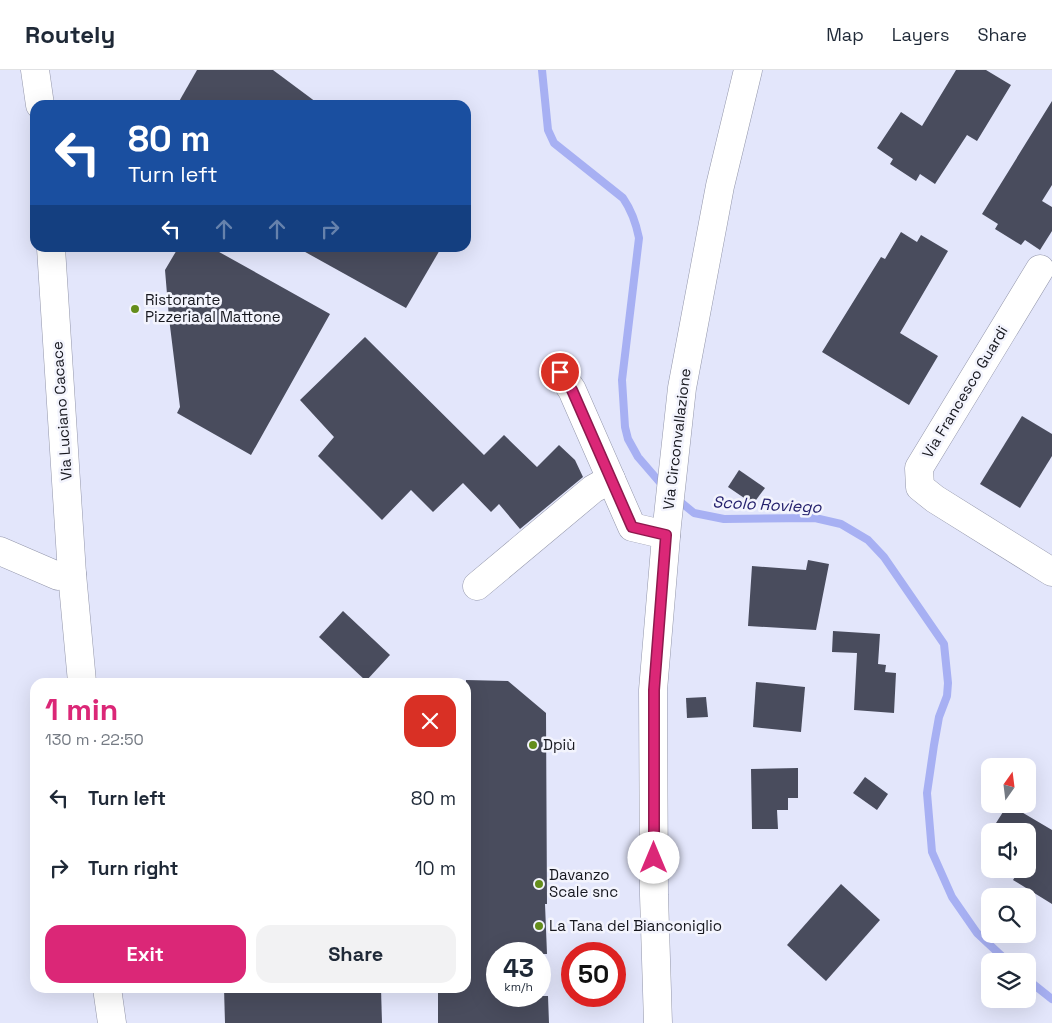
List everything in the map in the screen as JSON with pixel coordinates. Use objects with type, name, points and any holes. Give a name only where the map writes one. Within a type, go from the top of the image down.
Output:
[{"type":"street","points":[[35,70],[39,100]]},
{"type":"street","name":"Via Circonvallazione","points":[[658,1023],[654,896],[654,690],[666,530],[682,388],[720,186],[748,70]]},
{"type":"street","name":"Via Luciano Cacace","points":[[51,252],[72,574],[82,678]]},
{"type":"street","name":"Via Francesco Guardi","points":[[1040,268],[919,468],[920,487],[935,499],[1052,572]]},
{"type":"street","points":[[560,372],[572,390],[632,527],[666,530]]},
{"type":"street","points":[[477,586],[593,489],[611,479]]},
{"type":"street","points":[[0,551],[58,576],[72,574]]},
{"type":"building","points":[[197,70],[273,70],[313,100],[180,100]]},
{"type":"building","points":[[956,70],[986,70],[1011,85],[977,141],[967,135],[935,184],[920,174],[916,181],[890,164],[893,159],[877,148],[901,112],[922,126]]},
{"type":"building","points":[[1052,101],[1052,185],[1042,201],[1052,207],[1052,231],[1040,250],[1025,240],[1021,245],[995,229],[998,224],[982,214]]},
{"type":"building","points":[[901,232],[917,242],[921,235],[948,251],[900,333],[938,356],[909,405],[822,352],[881,257],[885,259]]},
{"type":"building","points":[[176,252],[219,252],[330,314],[251,455],[177,413],[180,407],[165,270]]},
{"type":"building","points":[[305,252],[439,252],[406,308]]},
{"type":"building","points":[[365,337],[484,455],[504,435],[537,467],[559,445],[575,460],[583,477],[520,529],[499,504],[491,512],[463,483],[433,512],[411,490],[382,520],[318,456],[334,437],[300,400]]},
{"type":"building","points":[[1022,416],[1052,434],[1052,456],[1020,508],[980,484]]},
{"type":"building","points":[[739,470],[765,488],[753,504],[728,487]]},
{"type":"building","points":[[808,560],[829,564],[816,630],[748,626],[752,566],[806,570]]},
{"type":"building","points":[[343,611],[390,655],[369,678],[363,678],[319,637]]},
{"type":"building","points":[[833,631],[880,634],[878,664],[886,665],[885,672],[896,673],[894,713],[854,710],[857,653],[832,652]]},
{"type":"building","points":[[471,680],[508,681],[546,713],[547,942],[486,942],[486,1007],[548,1007],[549,1023],[438,1023],[438,993],[471,993]]},
{"type":"building","points":[[756,682],[805,687],[801,732],[753,727]]},
{"type":"building","points":[[706,697],[708,717],[687,718],[686,698]]},
{"type":"building","points":[[798,768],[798,798],[788,798],[788,810],[777,810],[778,829],[752,829],[751,769]]},
{"type":"building","points":[[865,777],[888,794],[877,810],[853,793]]},
{"type":"building","points":[[1002,813],[1023,813],[1052,830],[1052,904],[1036,894],[1036,888],[1026,888],[1013,880],[1014,878],[1036,878],[1036,823],[996,823]]},
{"type":"building","points":[[841,884],[880,920],[826,981],[787,945]]},
{"type":"building","points":[[224,993],[381,993],[382,1023],[225,1023]]},
{"type":"waterway","name":"Scolo Roviego","points":[[542,70],[548,130],[554,143],[623,198],[631,212],[636,227],[639,238],[622,380],[625,427],[628,439],[638,457],[663,486]]},
{"type":"waterway","name":"Scolo Roviego","points":[[677,499],[694,513],[724,519],[815,518],[841,524],[868,540],[884,557],[944,644],[948,683],[947,696],[939,717],[927,793],[932,852],[952,897],[977,933],[998,953]]},
{"type":"waterway","name":"Scolo Roviego","points":[[1036,986],[1052,999]]},
{"type":"place","name":"Ristorante Pizzeria al Mattone","points":[[135,309]]},
{"type":"place","name":"Dpiù","points":[[533,745]]},
{"type":"place","name":"Davanzo Scale snc","points":[[539,884]]},
{"type":"place","name":"La Tana del Bianconiglio","points":[[539,926]]},
{"type":"route","points":[[560,372],[572,390],[632,527],[666,535],[654,690],[654,858]]}]
